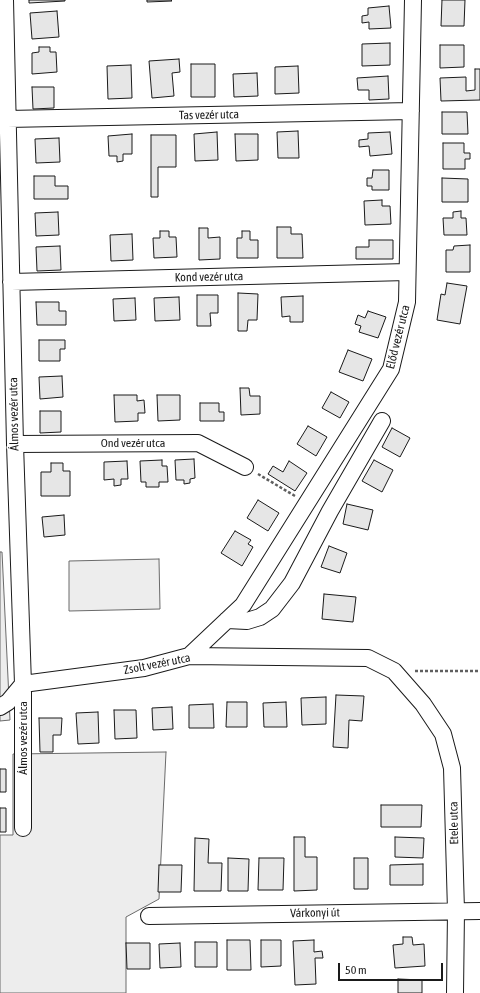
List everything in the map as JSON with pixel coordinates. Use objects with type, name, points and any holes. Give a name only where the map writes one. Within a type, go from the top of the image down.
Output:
[{"type":"street","name":"Álmos vezér utca","points":[[5,0],[15,444],[23,684],[23,828]]},
{"type":"street","name":"Előd vezér utca","points":[[188,656],[243,605],[308,504],[391,369],[408,302],[407,272],[414,0]]},
{"type":"street","name":"Tas vezér utca","points":[[7,119],[411,111]]},
{"type":"street","name":"Kond vezér utca","points":[[11,282],[407,272]]},
{"type":"street","points":[[227,620],[247,621],[260,618],[272,609],[292,583],[330,511],[382,421]]},
{"type":"street","name":"Ond vezér utca","points":[[15,444],[198,443],[245,467]]},
{"type":"street","name":"Zsolt vezér utca","points":[[23,684],[144,668],[188,656],[368,658],[394,671]]},
{"type":"street","name":"Etele utca","points":[[394,671],[423,704],[443,734],[452,768],[456,911],[455,993]]},
{"type":"street","points":[[0,707],[8,702],[23,684]]},
{"type":"street","name":"Várkonyi út","points":[[149,916],[480,911]]},
{"type":"path","points":[[245,467],[308,504]]},
{"type":"path","points":[[394,671],[480,671]]},
{"type":"shaded area","points":[[0,552],[2,552],[10,720],[0,721]]},
{"type":"shaded area","points":[[159,559],[160,609],[69,611],[69,561]]},
{"type":"shaded area","points":[[166,752],[159,899],[126,917],[126,993],[0,993],[0,835],[13,835],[13,754]]},
{"type":"building","points":[[29,0],[65,0],[65,1],[29,3]]},
{"type":"building","points":[[147,0],[171,0],[172,1],[147,2]]},
{"type":"building","points":[[442,0],[465,0],[464,26],[441,26]]},
{"type":"building","points":[[389,6],[391,28],[369,29],[369,22],[362,23],[362,16],[368,15],[368,8]]},
{"type":"building","points":[[57,11],[59,37],[32,39],[30,13]]},
{"type":"building","points":[[390,43],[390,65],[362,66],[362,44]]},
{"type":"building","points":[[440,45],[464,45],[464,67],[440,68]]},
{"type":"building","points":[[39,47],[50,47],[50,52],[56,52],[57,72],[32,74],[32,53],[39,52]]},
{"type":"building","points":[[179,59],[180,72],[172,73],[174,96],[152,98],[149,61]]},
{"type":"building","points":[[191,64],[215,64],[215,97],[191,97]]},
{"type":"building","points":[[131,65],[132,98],[108,99],[107,66]]},
{"type":"building","points":[[298,66],[299,93],[275,94],[275,67]]},
{"type":"building","points":[[475,69],[480,69],[480,100],[441,101],[440,78],[466,77],[466,91],[475,90]]},
{"type":"building","points":[[257,73],[258,96],[234,97],[233,74]]},
{"type":"building","points":[[388,76],[389,99],[369,100],[369,90],[358,90],[357,78]]},
{"type":"building","points":[[32,87],[54,87],[54,108],[33,109]]},
{"type":"building","points":[[442,112],[467,112],[468,134],[442,134]]},
{"type":"building","points":[[298,131],[299,158],[278,158],[277,132]]},
{"type":"building","points":[[217,132],[218,160],[195,161],[194,134]]},
{"type":"building","points":[[390,132],[392,154],[370,156],[369,146],[359,147],[359,140],[368,139],[368,133]]},
{"type":"building","points":[[132,134],[132,154],[123,154],[123,161],[117,162],[117,156],[109,156],[108,136]]},
{"type":"building","points":[[235,134],[258,134],[258,160],[236,161]]},
{"type":"building","points":[[151,135],[176,135],[176,167],[158,167],[158,197],[151,197]]},
{"type":"building","points":[[59,138],[60,162],[36,163],[35,139]]},
{"type":"building","points":[[443,143],[464,143],[464,153],[470,153],[470,159],[465,159],[465,169],[443,169]]},
{"type":"building","points":[[373,170],[389,170],[389,190],[372,190],[372,186],[367,186],[367,178],[372,178]]},
{"type":"building","points":[[34,176],[55,176],[55,186],[68,186],[68,199],[34,199]]},
{"type":"building","points":[[442,178],[468,179],[468,202],[442,202]]},
{"type":"building","points":[[382,200],[382,206],[390,206],[391,224],[365,225],[364,201]]},
{"type":"building","points":[[461,211],[461,218],[466,218],[467,235],[444,235],[443,218],[453,218],[453,212]]},
{"type":"building","points":[[58,212],[59,235],[36,236],[35,213]]},
{"type":"building","points":[[277,227],[291,227],[291,234],[302,234],[303,258],[277,258]]},
{"type":"building","points":[[199,228],[208,228],[208,238],[220,237],[220,259],[199,260]]},
{"type":"building","points":[[160,231],[169,231],[169,237],[176,237],[177,257],[154,258],[153,238],[160,238]]},
{"type":"building","points":[[242,231],[250,231],[250,240],[258,240],[258,258],[237,258],[237,238],[242,238]]},
{"type":"building","points":[[132,234],[133,260],[111,261],[110,235]]},
{"type":"building","points":[[369,240],[393,240],[393,259],[356,259],[356,247],[369,247]]},
{"type":"building","points":[[470,245],[470,272],[446,272],[446,250],[453,250],[454,246]]},
{"type":"building","points":[[60,246],[61,270],[37,271],[36,247]]},
{"type":"building","points":[[447,283],[467,286],[460,324],[437,320],[441,294],[445,295]]},
{"type":"building","points":[[238,293],[258,294],[257,320],[248,320],[247,331],[238,331]]},
{"type":"building","points":[[197,295],[218,295],[218,313],[210,313],[211,326],[197,326]]},
{"type":"building","points":[[303,296],[303,322],[290,322],[290,316],[282,317],[281,297]]},
{"type":"building","points":[[179,297],[180,320],[155,321],[154,298]]},
{"type":"building","points":[[135,298],[136,320],[114,321],[113,299]]},
{"type":"building","points":[[36,302],[59,302],[59,311],[66,311],[66,325],[37,325]]},
{"type":"building","points":[[368,311],[386,317],[378,338],[359,332],[361,326],[355,324],[358,315],[365,318]]},
{"type":"building","points":[[39,340],[65,340],[65,349],[60,349],[60,361],[39,361]]},
{"type":"building","points":[[348,350],[372,359],[363,381],[339,372]]},
{"type":"building","points":[[62,376],[63,397],[40,399],[39,377]]},
{"type":"building","points":[[240,388],[249,388],[250,396],[260,396],[260,414],[241,415]]},
{"type":"building","points":[[331,392],[349,402],[340,418],[322,408]]},
{"type":"building","points":[[114,395],[137,395],[137,401],[144,400],[145,413],[138,413],[138,421],[115,422]]},
{"type":"building","points":[[157,395],[180,395],[180,420],[158,421]]},
{"type":"building","points":[[200,403],[219,403],[219,412],[224,412],[224,421],[200,421]]},
{"type":"building","points":[[40,411],[61,411],[61,432],[40,433]]},
{"type":"building","points":[[308,426],[327,437],[316,456],[297,444]]},
{"type":"building","points":[[392,428],[410,438],[400,457],[382,447]]},
{"type":"building","points":[[194,459],[195,478],[190,479],[190,483],[184,484],[184,480],[176,480],[175,460]]},
{"type":"building","points":[[162,460],[162,466],[167,466],[168,482],[159,482],[159,487],[146,487],[146,482],[141,482],[140,461]]},
{"type":"building","points":[[374,460],[393,470],[382,492],[362,481]]},
{"type":"building","points":[[127,461],[128,479],[121,479],[121,485],[114,486],[114,479],[104,480],[104,462]]},
{"type":"building","points":[[289,461],[307,473],[295,491],[268,474],[273,466],[283,472]]},
{"type":"building","points":[[51,463],[63,463],[63,471],[70,471],[70,496],[41,496],[41,472],[51,472]]},
{"type":"building","points":[[258,500],[279,513],[268,531],[247,518]]},
{"type":"building","points":[[347,504],[373,510],[368,530],[343,524]]},
{"type":"building","points":[[64,515],[65,535],[44,537],[42,517]]},
{"type":"building","points":[[235,531],[251,540],[248,544],[253,547],[242,566],[221,553]]},
{"type":"building","points":[[329,546],[347,553],[340,573],[321,567]]},
{"type":"building","points":[[324,594],[356,597],[353,622],[322,619]]},
{"type":"building","points":[[336,695],[364,696],[362,721],[349,720],[348,748],[333,747]]},
{"type":"building","points":[[326,697],[326,724],[302,725],[301,698]]},
{"type":"building","points":[[227,702],[247,702],[247,727],[226,727]]},
{"type":"building","points":[[286,702],[287,727],[264,727],[263,703]]},
{"type":"building","points":[[213,704],[214,728],[189,728],[189,705]]},
{"type":"building","points":[[172,707],[173,729],[153,730],[152,708]]},
{"type":"building","points":[[114,710],[136,710],[137,738],[115,739]]},
{"type":"building","points":[[98,712],[99,743],[78,744],[76,713]]},
{"type":"building","points":[[39,718],[62,718],[61,735],[53,735],[53,752],[40,752]]},
{"type":"building","points":[[0,769],[6,769],[6,792],[0,792]]},
{"type":"building","points":[[381,805],[422,805],[421,827],[381,827]]},
{"type":"building","points":[[0,808],[6,808],[6,832],[0,832]]},
{"type":"building","points":[[294,837],[305,837],[305,857],[317,857],[317,890],[294,891]]},
{"type":"building","points":[[395,837],[424,838],[423,858],[395,857]]},
{"type":"building","points":[[195,838],[209,839],[208,863],[222,863],[221,891],[194,891]]},
{"type":"building","points":[[228,858],[249,859],[248,891],[228,891]]},
{"type":"building","points":[[259,858],[284,858],[283,890],[258,890]]},
{"type":"building","points":[[354,858],[368,858],[368,889],[354,889]]},
{"type":"building","points":[[423,864],[423,885],[390,885],[390,865]]},
{"type":"building","points":[[159,865],[182,865],[181,892],[158,892]]},
{"type":"building","points":[[403,937],[412,937],[413,945],[424,944],[425,966],[395,968],[393,945],[403,944]]},
{"type":"building","points":[[227,940],[250,940],[251,970],[227,970]]},
{"type":"building","points":[[261,940],[281,940],[281,966],[261,967]]},
{"type":"building","points":[[314,940],[314,952],[322,951],[323,958],[315,958],[316,984],[295,985],[293,941]]},
{"type":"building","points":[[195,942],[217,942],[217,967],[195,967]]},
{"type":"building","points":[[126,943],[150,943],[150,969],[127,969]]},
{"type":"building","points":[[180,943],[181,967],[160,968],[159,944]]},
{"type":"building","points":[[398,979],[422,980],[422,993],[398,993]]}]
